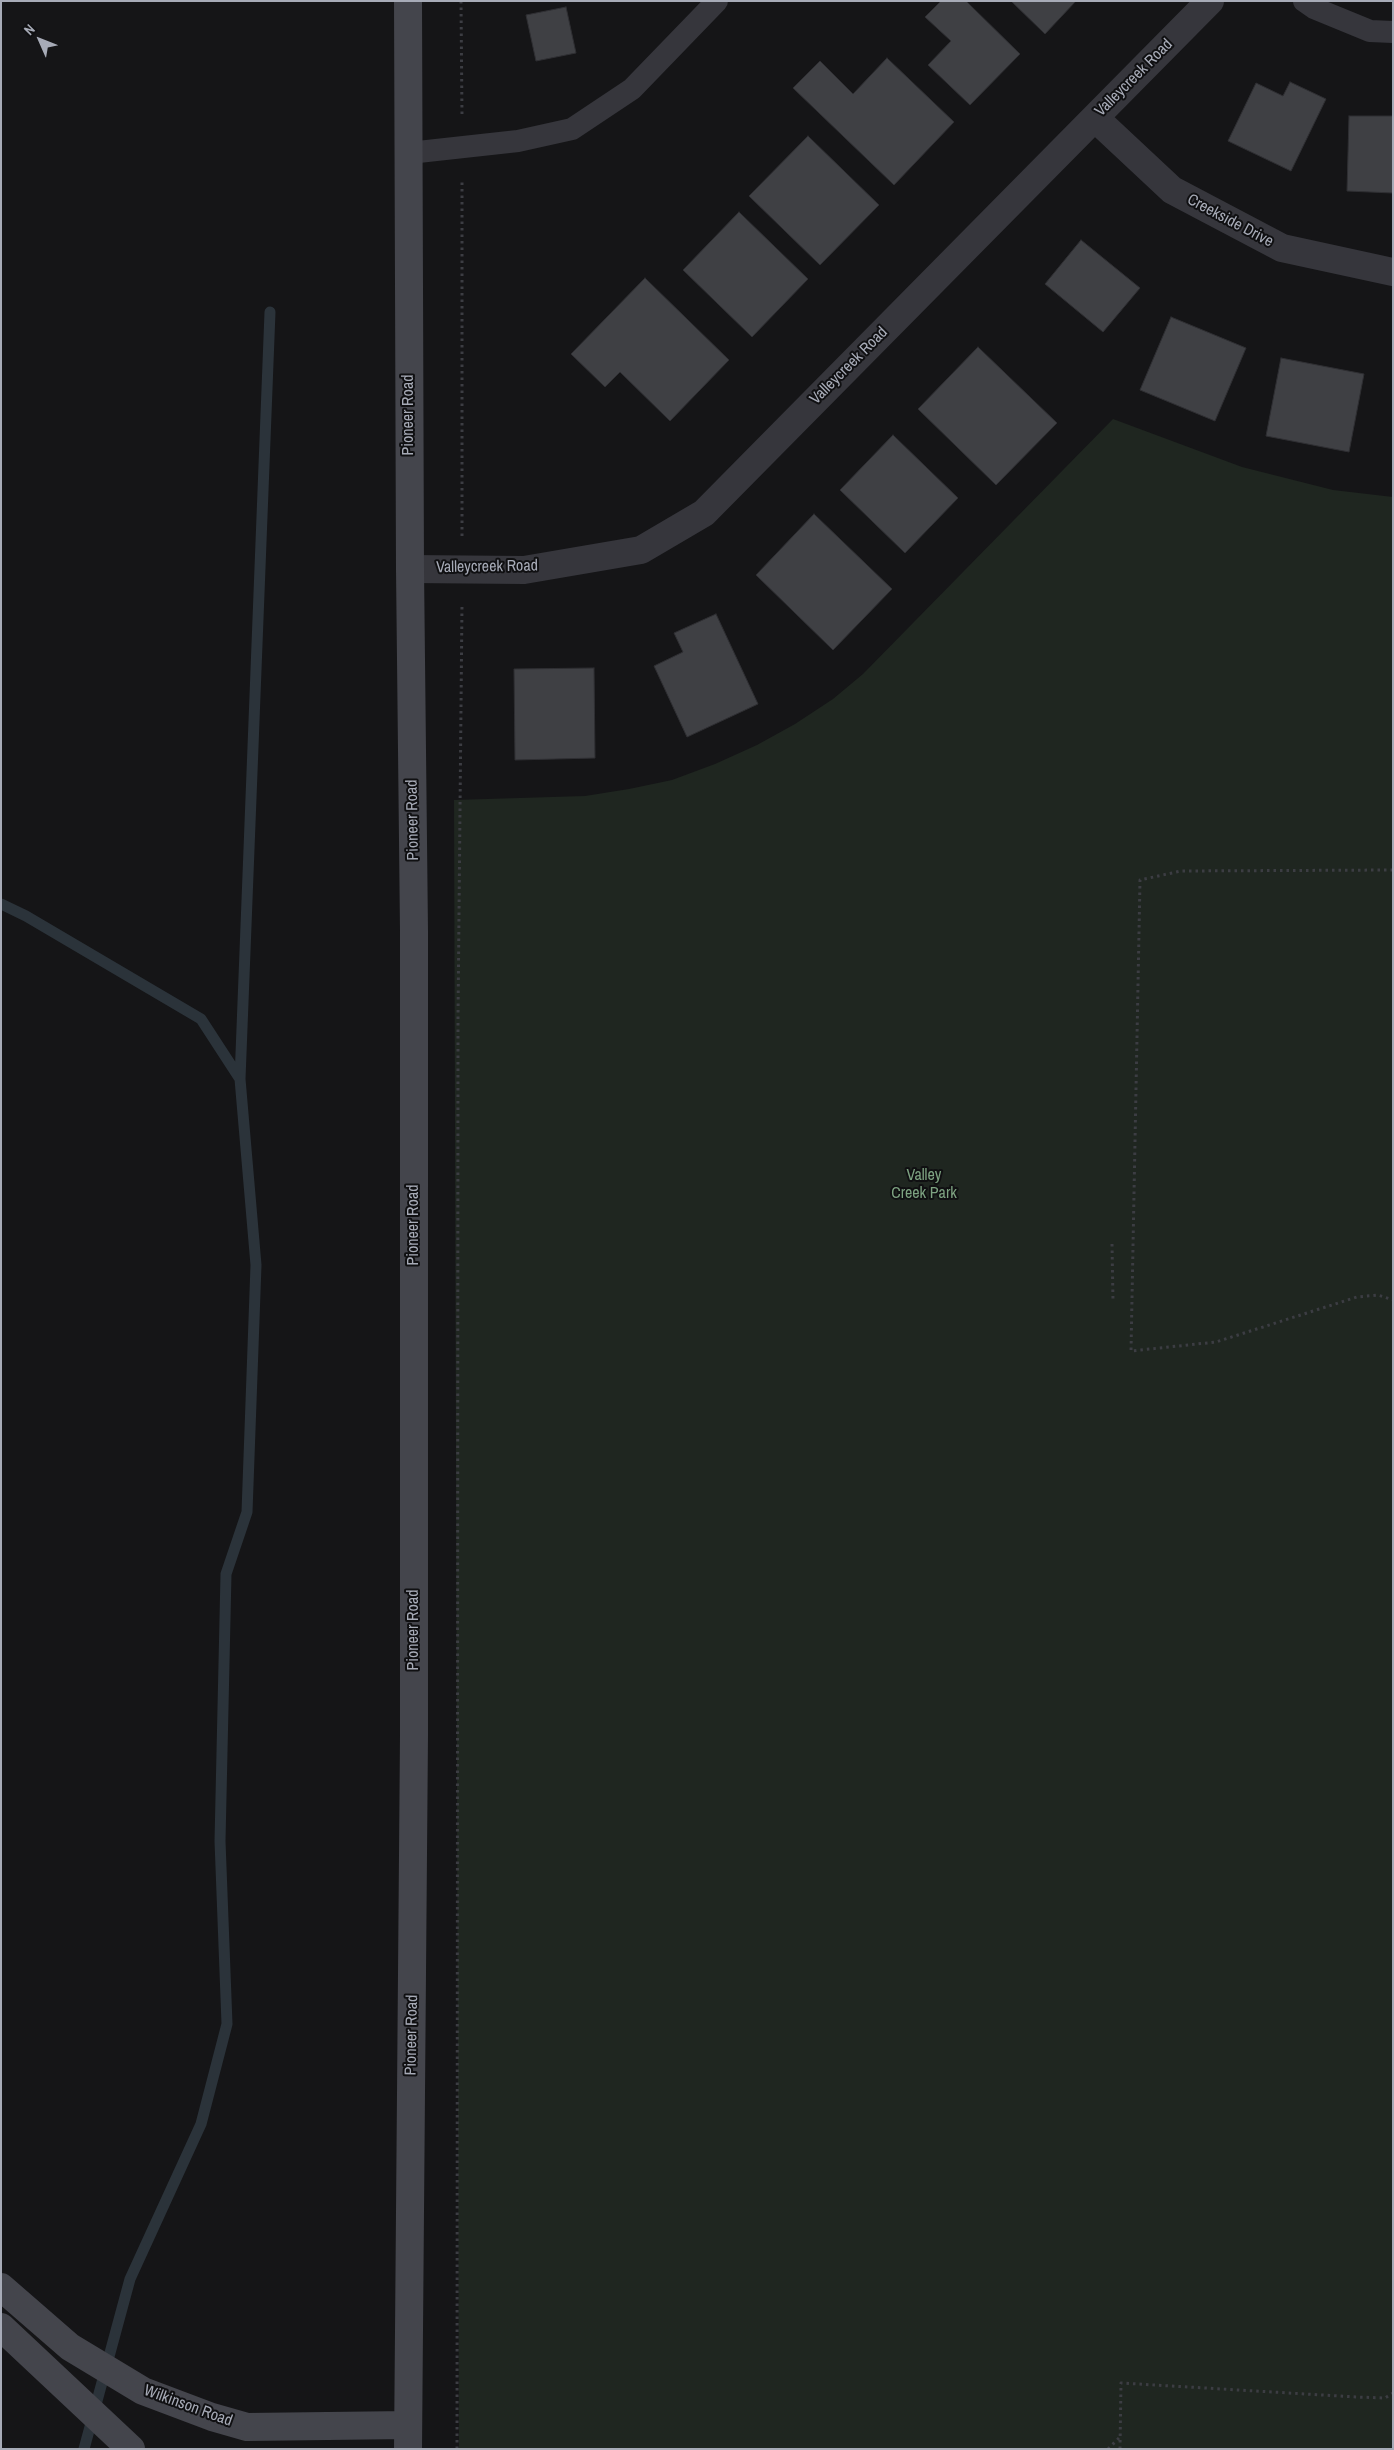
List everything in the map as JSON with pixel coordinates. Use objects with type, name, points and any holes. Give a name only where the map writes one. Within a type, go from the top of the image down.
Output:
[{"type":"main road","name":"Pioneer Road","points":[[408,1],[410,569],[414,931],[414,1735],[408,2437]]},
{"type":"main road","name":"Wilkinson Road","points":[[4,2290],[70,2347],[143,2390],[212,2416],[247,2427],[408,2437]]},
{"type":"main road","points":[[1,2327],[131,2449]]},
{"type":"street","name":"Valleycreek Road","points":[[410,569],[524,570],[642,550],[704,513],[1210,1]]},
{"type":"street","name":"Creekside Drive","points":[[1095,118],[1172,190],[1282,248],[1393,272]]},
{"type":"lane","points":[[409,153],[518,141],[572,129],[632,88],[717,1]]},
{"type":"lane","points":[[1304,1],[1314,8],[1370,31],[1393,32]]},
{"type":"path","points":[[457,2449],[458,1008],[462,569],[461,1]]},
{"type":"path","points":[[1393,870],[1180,871],[1140,880],[1131,1351],[1216,1342],[1357,1297],[1378,1295],[1393,1300]]},
{"type":"path","points":[[1112,1244],[1113,1300]]},
{"type":"path","points":[[1120,2449],[1121,2384],[1385,2398],[1393,2393]]},
{"type":"path","points":[[1108,2449],[1120,2437]]},
{"type":"green space","name":"Valley Creek Park","points":[[1113,419],[1242,467],[1333,490],[1393,497],[1393,2449],[459,2449],[454,800],[585,796],[672,780],[715,764],[757,745],[795,724],[833,699],[863,674]]},
{"type":"building","points":[[941,1],[966,1],[1020,54],[970,105],[928,65],[951,41],[925,17]]},
{"type":"building","points":[[1011,1],[1076,1],[1045,34]]},
{"type":"building","points":[[566,7],[576,53],[536,61],[526,15]]},
{"type":"building","points":[[887,58],[954,122],[894,185],[793,88],[820,61],[853,94]]},
{"type":"building","points":[[1290,82],[1326,99],[1291,171],[1228,141],[1256,83],[1283,96]]},
{"type":"building","points":[[1349,116],[1393,116],[1393,193],[1347,191]]},
{"type":"building","points":[[808,136],[879,205],[820,265],[749,196]]},
{"type":"building","points":[[739,212],[808,279],[752,337],[683,270]]},
{"type":"building","points":[[1081,240],[1140,288],[1103,332],[1045,284]]},
{"type":"building","points":[[645,278],[729,360],[670,421],[620,372],[605,387],[571,354]]},
{"type":"building","points":[[1171,317],[1246,348],[1215,421],[1140,390]]},
{"type":"building","points":[[978,347],[1057,423],[996,485],[918,409]]},
{"type":"building","points":[[1281,358],[1364,374],[1349,452],[1266,436]]},
{"type":"building","points":[[893,435],[958,498],[905,553],[840,490]]},
{"type":"building","points":[[814,514],[892,589],[833,650],[756,575]]},
{"type":"building","points":[[716,614],[758,704],[687,737],[654,666],[683,652],[674,633]]},
{"type":"building","points":[[594,668],[595,758],[515,760],[514,669]]},
{"type":"waterway","points":[[84,2449],[130,2279],[201,2124],[227,2024],[220,1841],[226,1574],[247,1512],[256,1265],[240,1079],[270,312]]},
{"type":"waterway","points":[[1,904],[26,916],[201,1019],[240,1079]]}]
